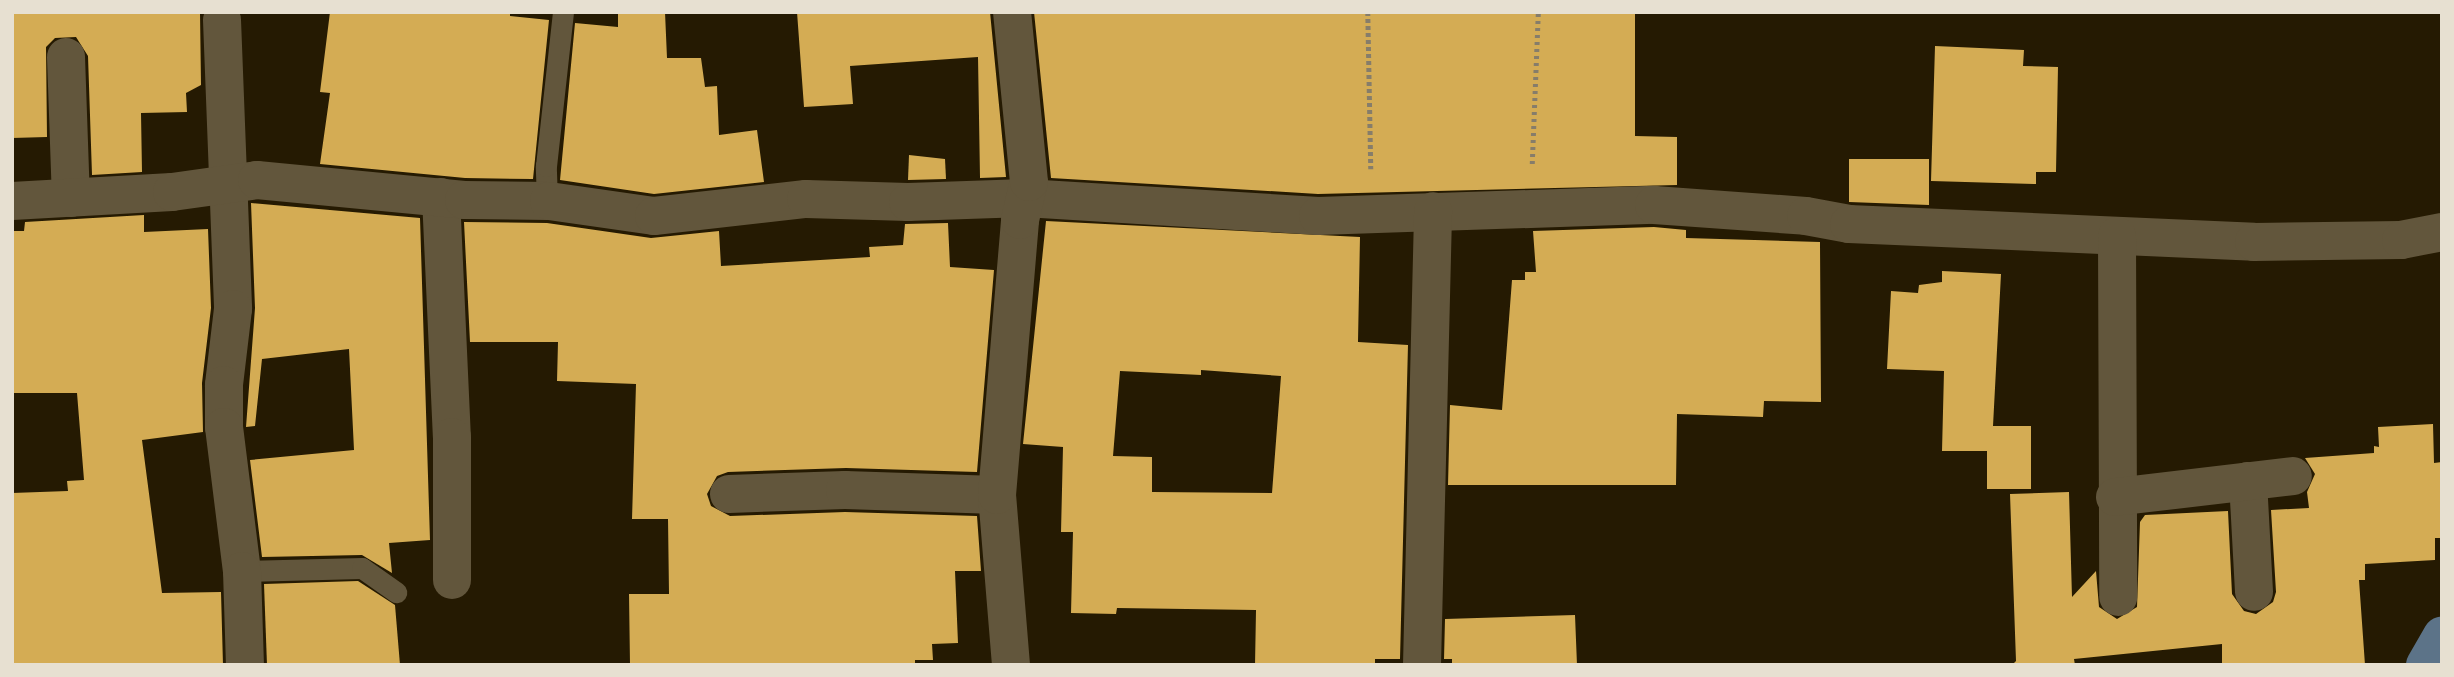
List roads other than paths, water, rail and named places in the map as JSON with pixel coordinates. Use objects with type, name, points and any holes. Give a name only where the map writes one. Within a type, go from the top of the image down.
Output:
[{"type":"main road","points":[[2425,665],[2442,635]]},
{"type":"street","points":[[1011,665],[997,495],[1025,198],[1029,182],[1012,12]]},
{"type":"street","points":[[222,20],[233,309],[223,385],[224,427],[242,571],[245,665]]},
{"type":"street","points":[[66,57],[71,198]]},
{"type":"street","points":[[12,201],[228,183],[323,183],[441,197],[547,201],[653,216],[806,199],[908,202],[1025,198],[1318,216],[1654,205],[1806,216],[1849,224],[2117,236],[2351,242],[2442,232]]},
{"type":"street","points":[[441,197],[452,437],[452,580]]},
{"type":"street","points":[[1422,665],[1433,211]]},
{"type":"street","points":[[2117,236],[2115,497],[2118,597]]},
{"type":"street","points":[[2115,497],[2294,476]]},
{"type":"street","points":[[2248,481],[2255,592]]},
{"type":"street","points":[[729,494],[845,490],[997,495]]},
{"type":"lane","points":[[547,201],[546,166],[563,12]]},
{"type":"lane","points":[[242,571],[362,568],[396,592]]}]
